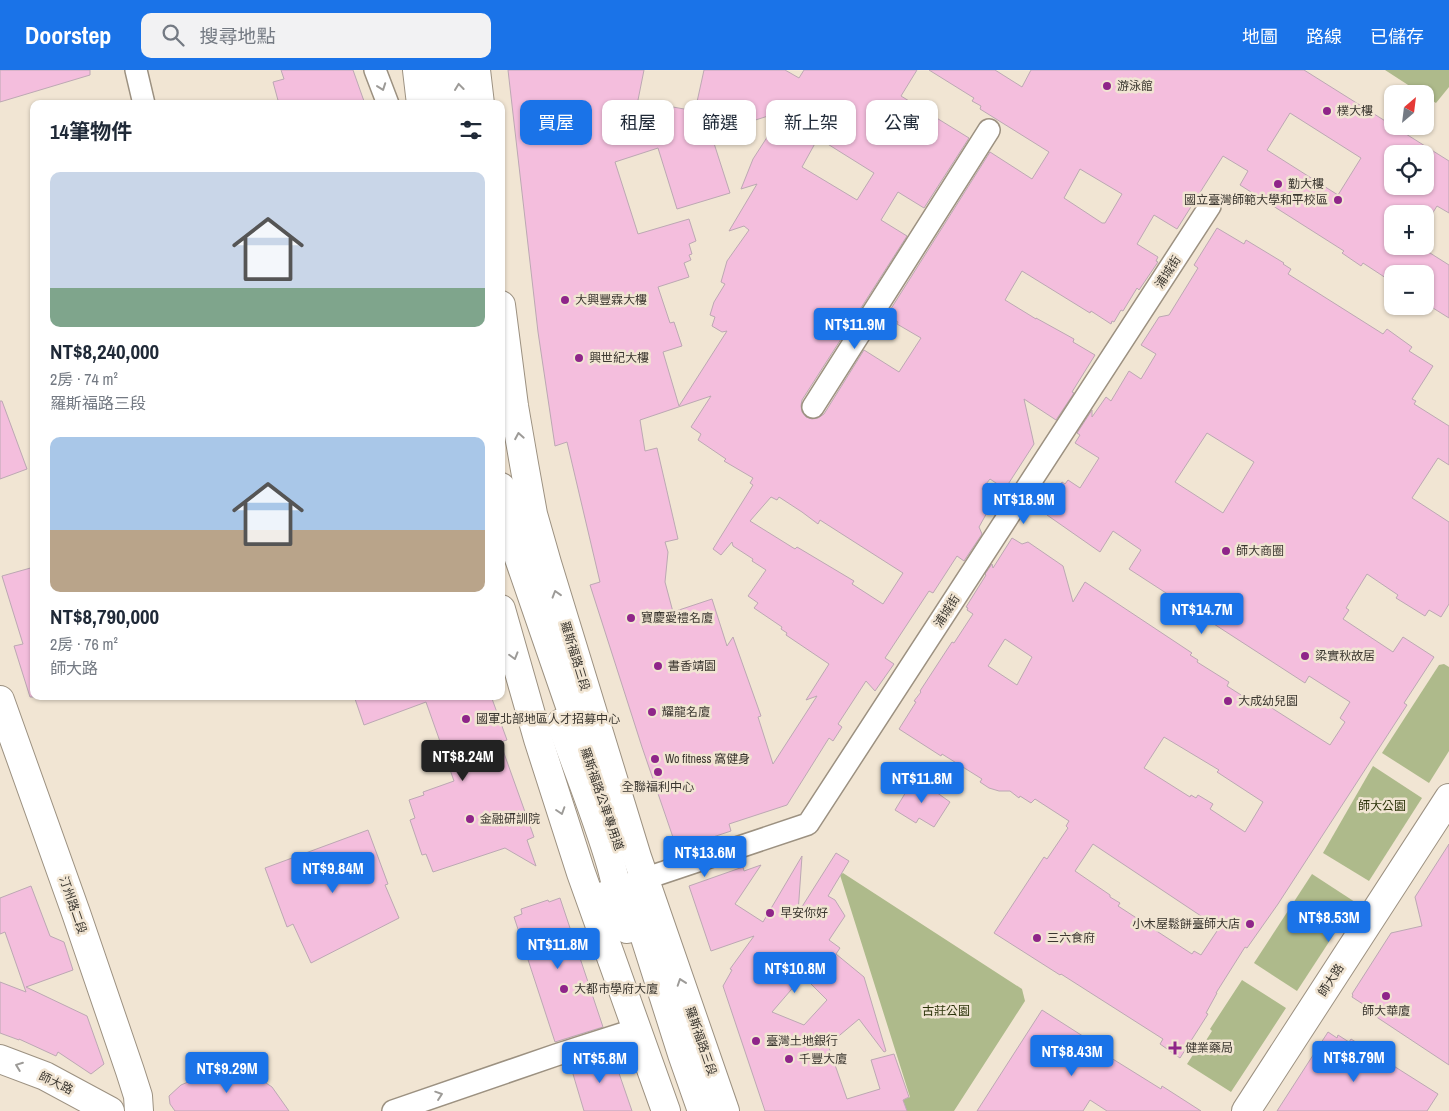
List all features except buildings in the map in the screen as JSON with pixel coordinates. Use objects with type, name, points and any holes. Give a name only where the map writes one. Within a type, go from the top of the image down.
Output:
[{"type":"main road","points":[[417,70],[421,100]]},
{"type":"main road","points":[[437,70],[441,100]]},
{"type":"main road","points":[[461,100],[470,72]]},
{"type":"main road","points":[[470,72],[479,100]]},
{"type":"main road","name":"羅斯福路三段","points":[[505,336],[514,406],[533,514],[546,563],[603,748],[630,884],[725,1111]]},
{"type":"main road","name":"羅斯福路公車專用道","points":[[505,504],[514,544],[609,817],[702,1111]]},
{"type":"main road","name":"羅斯福路公車專用道","points":[[505,554],[541,669],[597,822],[630,884],[623,917],[690,1111]]},
{"type":"main road","points":[[505,623],[538,739],[582,873],[666,1111]]},
{"type":"main road","name":"汀州路二段","points":[[0,700],[87,944],[138,1096],[140,1111]]},
{"type":"main road","name":"師大路","points":[[1246,1111],[1449,798]]},
{"type":"main road","name":"師大路","points":[[0,1059],[45,1076],[110,1111]]},
{"type":"street","points":[[136,70],[143,100]]},
{"type":"street","points":[[375,70],[386,100]]},
{"type":"street","points":[[813,407],[989,130]]},
{"type":"street","name":"浦城街","points":[[591,897],[808,824],[1210,206]]},
{"type":"street","points":[[392,1111],[637,1029]]},
{"type":"green space","points":[[1385,70],[1449,70],[1449,87],[1436,103],[1434,102],[1434,85],[1408,85]]},
{"type":"green space","name":"師大公園","points":[[1444,664],[1449,667],[1449,751],[1429,783],[1382,753],[1439,665]]},
{"type":"green space","name":"師大公園","points":[[1373,766],[1422,798],[1369,881],[1323,853]]},
{"type":"green space","name":"古莊公園","points":[[843,873],[1022,989],[1025,1001],[954,1111],[907,1111],[903,1100],[910,1097],[840,875]]},
{"type":"green space","points":[[1312,874],[1355,902],[1297,991],[1254,963]]},
{"type":"green space","points":[[1242,980],[1286,1008],[1231,1092],[1187,1064],[1202,1041],[1205,1042],[1212,1031],[1210,1029]]},
{"type":"place","name":"游泳館","points":[[1107,86]]},
{"type":"place","name":"樸大樓","points":[[1327,111]]},
{"type":"place","name":"勤大樓","points":[[1278,184]]},
{"type":"place","name":"國立臺灣師範大學和平校區","points":[[1338,200]]},
{"type":"place","name":"大興豐霖大樓","points":[[565,300]]},
{"type":"place","name":"興世紀大樓","points":[[579,358]]},
{"type":"place","name":"師大商圈","points":[[1226,551]]},
{"type":"place","name":"寶慶愛禮名廈","points":[[631,618]]},
{"type":"place","name":"梁實秋故居","points":[[1305,656]]},
{"type":"place","name":"書香靖園","points":[[658,666]]},
{"type":"place","name":"大成幼兒園","points":[[1228,701]]},
{"type":"place","name":"耀龍名廈","points":[[652,712]]},
{"type":"place","name":"國軍北部地區人才招募中心","points":[[466,719]]},
{"type":"place","name":"Wo fitness 窩健身","points":[[655,759]]},
{"type":"place","name":"全聯福利中心","points":[[658,772]]},
{"type":"place","name":"金融研訓院","points":[[470,819]]},
{"type":"place","name":"早安你好","points":[[770,913]]},
{"type":"place","name":"小木屋鬆餅臺師大店","points":[[1250,924]]},
{"type":"place","name":"三六食府","points":[[1037,938]]},
{"type":"place","name":"大都市學府大廈","points":[[564,989]]},
{"type":"place","name":"師大華廈","points":[[1386,996]]},
{"type":"place","name":"臺灣土地銀行","points":[[756,1041]]},
{"type":"place","name":"健業藥局","points":[[1175,1048]]},
{"type":"place","name":"千豐大廈","points":[[789,1059]]}]
